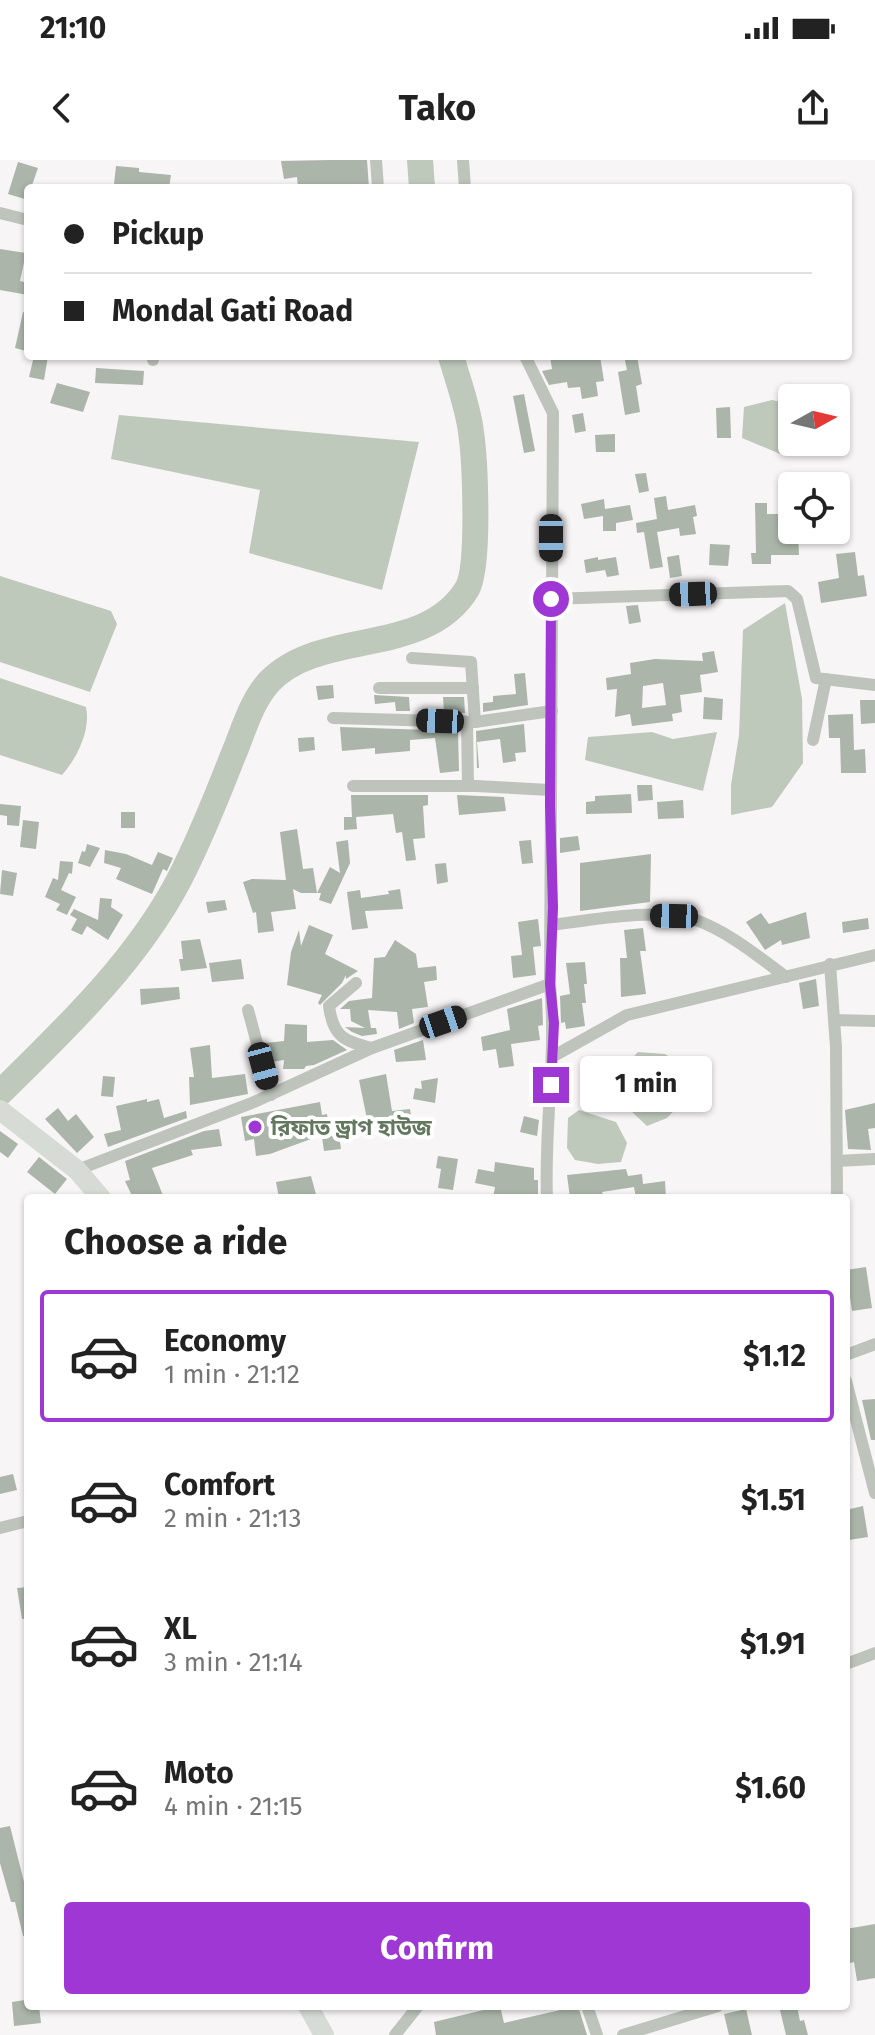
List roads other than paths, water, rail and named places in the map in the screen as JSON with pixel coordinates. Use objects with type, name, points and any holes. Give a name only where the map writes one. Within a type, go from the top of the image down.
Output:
[{"type":"highway","points":[[2,1111],[77,1170],[98,1194]]},
{"type":"highway","points":[[310,2010],[324,2035]]},
{"type":"street","points":[[376,160],[378,184]]},
{"type":"street","points":[[463,160],[465,184]]},
{"type":"street","points":[[0,213],[24,219]]},
{"type":"street","points":[[527,360],[553,413],[550,984],[554,1023],[547,1194]]},
{"type":"street","points":[[551,599],[788,591],[797,599],[816,678],[875,685]]},
{"type":"street","points":[[412,658],[471,662],[473,688],[468,786]]},
{"type":"street","points":[[813,740],[826,679]]},
{"type":"street","points":[[379,688],[473,688]]},
{"type":"street","points":[[333,718],[471,722],[552,711]]},
{"type":"street","points":[[353,786],[550,790]]},
{"type":"street","points":[[552,925],[641,916],[695,919],[786,977]]},
{"type":"street","points":[[552,1057],[627,1015],[875,955]]},
{"type":"street","points":[[830,964],[837,1194]]},
{"type":"street","points":[[356,983],[329,1006],[331,1025],[347,1042],[372,1048]]},
{"type":"street","points":[[77,1170],[271,1095],[372,1048],[550,984]]},
{"type":"street","points":[[248,1010],[271,1095]]},
{"type":"street","points":[[834,1020],[875,1021]]},
{"type":"street","points":[[837,1161],[875,1159]]},
{"type":"street","points":[[850,1353],[875,1344]]},
{"type":"street","points":[[850,1396],[875,1493]]},
{"type":"street","points":[[0,1528],[24,1522]]},
{"type":"street","points":[[850,1662],[875,1653]]},
{"type":"street","points":[[395,2035],[415,2010]]},
{"type":"street","points":[[588,2010],[597,2035]]},
{"type":"street","points":[[623,2035],[705,2010]]},
{"type":"waterway","points":[[420,160],[422,184]]},
{"type":"waterway","points":[[0,1093],[98,993],[162,910],[200,835],[252,709],[269,682],[290,665],[316,654],[399,635],[426,625],[449,611],[467,589],[474,559],[474,465],[468,413],[452,360]]},
{"type":"place","name":"রিফাত ড্রাগ হাউজ","points":[[255,1127]]}]
